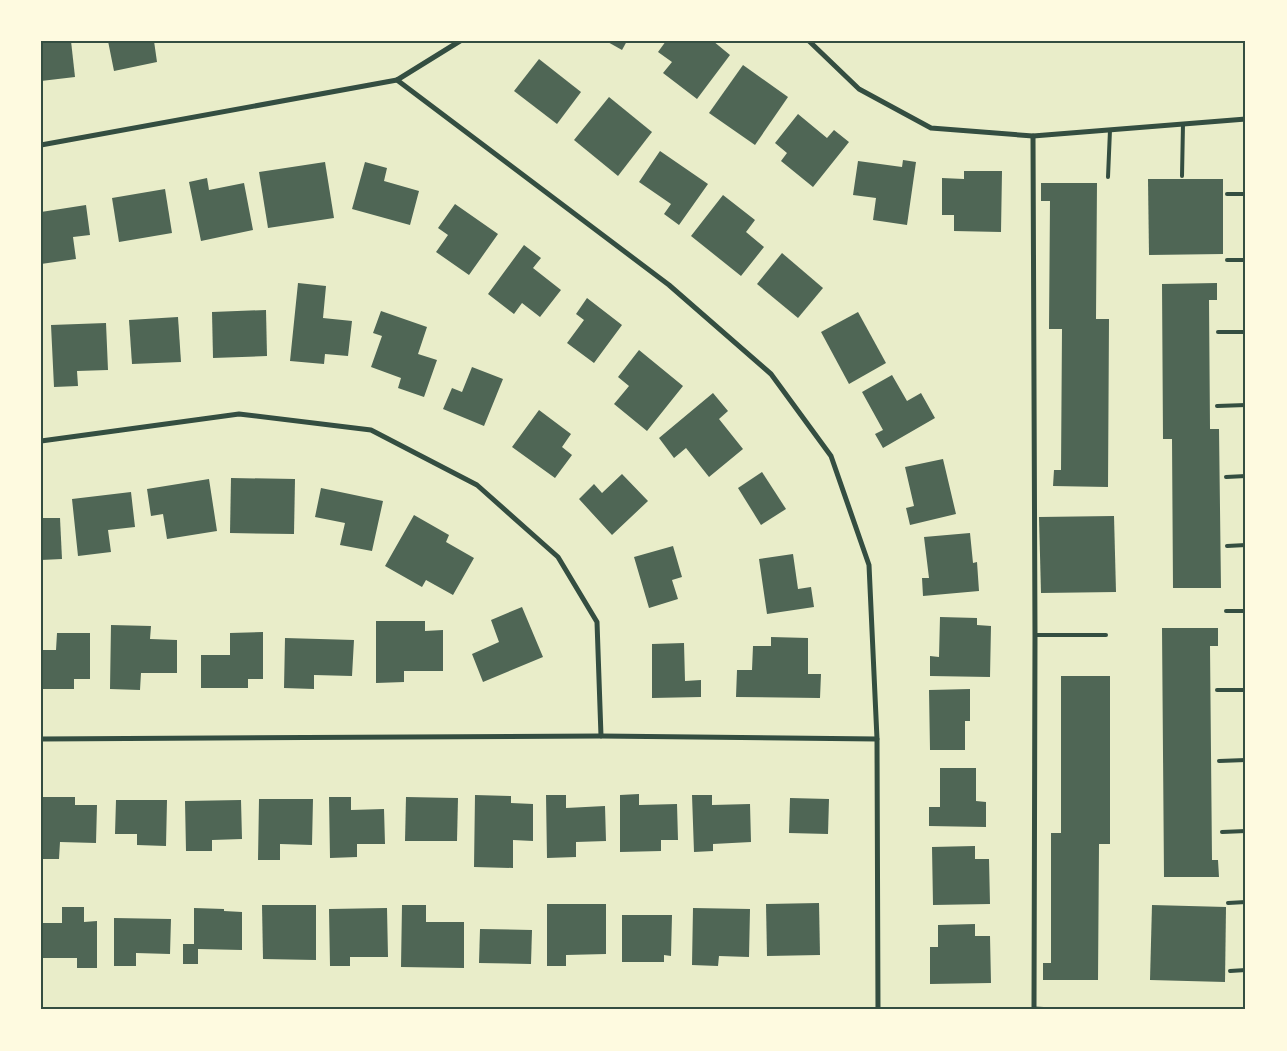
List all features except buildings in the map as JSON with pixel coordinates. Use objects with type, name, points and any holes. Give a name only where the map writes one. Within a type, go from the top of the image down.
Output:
[{"type":"street","points":[[41,145],[397,80],[460,41]]},
{"type":"street","points":[[809,41],[859,89],[931,128],[1033,136],[1246,120]]},
{"type":"street","points":[[397,80],[669,285],[771,374],[831,456],[869,565],[877,739],[878,1010]]},
{"type":"street","points":[[1033,136],[1034,1009],[1053,1010]]},
{"type":"street","points":[[41,441],[240,414],[371,430],[477,485],[558,557],[597,622],[601,736]]},
{"type":"street","points":[[41,739],[601,736],[877,739]]},
{"type":"lane","points":[[1182,176],[1183,124]]},
{"type":"lane","points":[[1108,177],[1110,130]]},
{"type":"lane","points":[[1227,194],[1246,194]]},
{"type":"lane","points":[[1227,260],[1246,260]]},
{"type":"lane","points":[[1218,332],[1246,332]]},
{"type":"lane","points":[[1217,406],[1246,405]]},
{"type":"lane","points":[[1226,477],[1246,476]]},
{"type":"lane","points":[[1227,546],[1246,545]]},
{"type":"lane","points":[[1226,611],[1246,611]]},
{"type":"lane","points":[[1035,635],[1106,635]]},
{"type":"lane","points":[[1217,690],[1246,690]]},
{"type":"lane","points":[[1219,761],[1246,760]]},
{"type":"lane","points":[[1222,832],[1246,832]]},
{"type":"lane","points":[[1228,903],[1246,902]]},
{"type":"lane","points":[[1230,971],[1246,970]]}]
